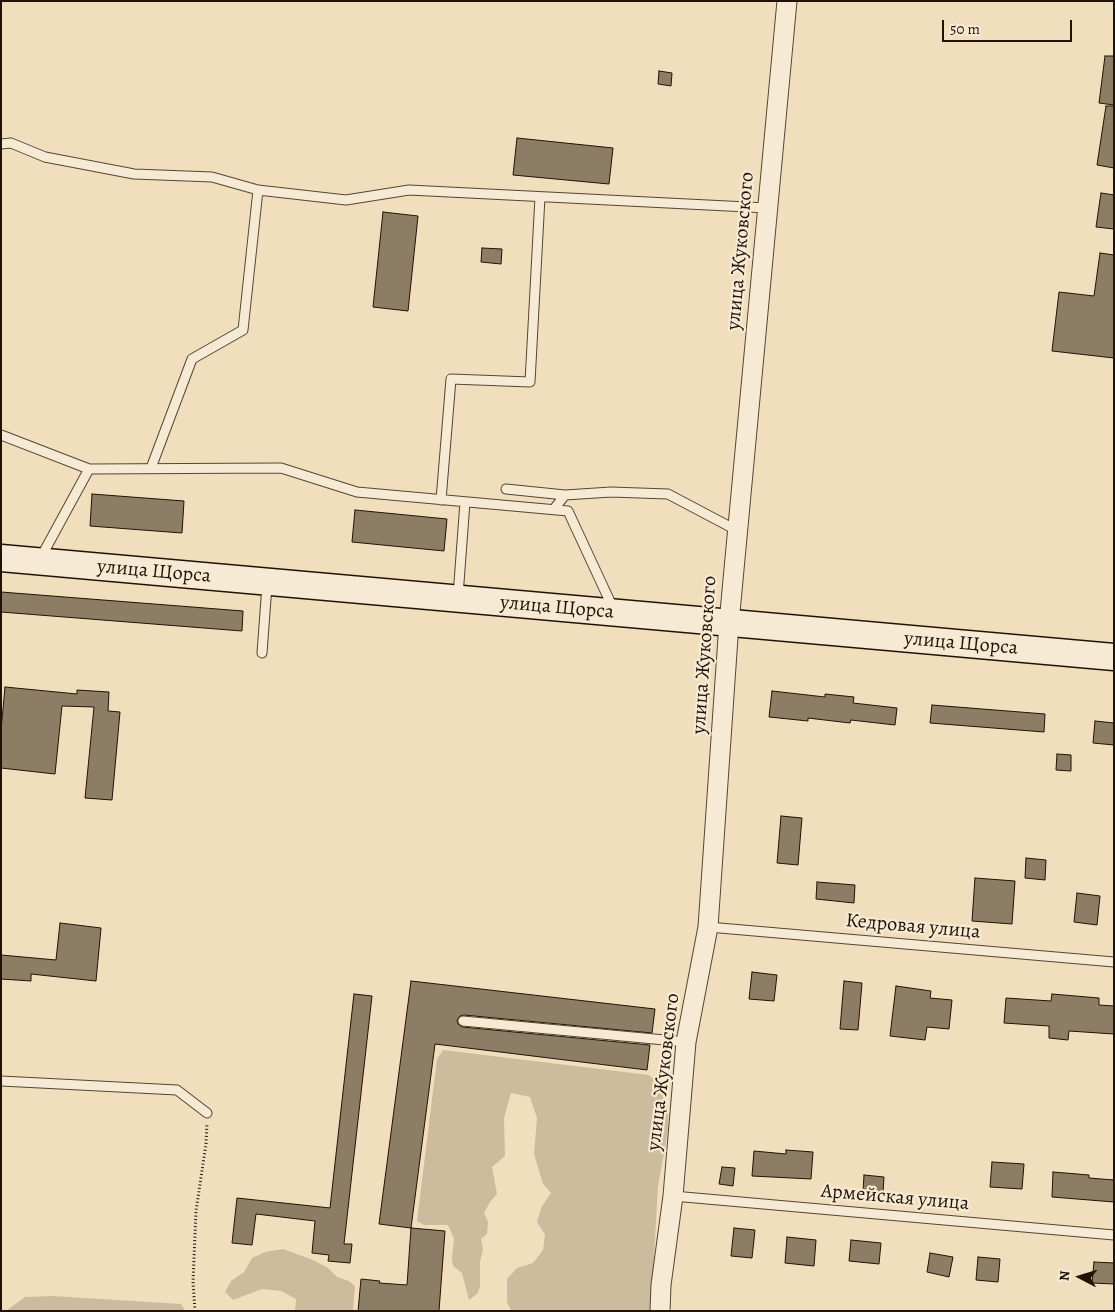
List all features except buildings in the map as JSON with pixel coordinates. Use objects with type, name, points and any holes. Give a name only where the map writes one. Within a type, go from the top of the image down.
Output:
[{"type":"street","name":"улица Жуковского","points":[[660,1311],[673,1196],[686,1042],[708,927],[729,623],[787,1]]},
{"type":"street","name":"улица Щорса","points":[[1,558],[1114,657]]},
{"type":"lane","points":[[1,144],[11,143],[45,157],[134,174],[212,177],[258,190],[346,200],[409,190],[767,208]]},
{"type":"lane","points":[[151,468],[192,359],[242,330],[258,190]]},
{"type":"lane","points":[[441,500],[451,379],[530,382],[540,197]]},
{"type":"lane","points":[[1,435],[89,469],[281,468],[357,492],[568,511],[616,613]]},
{"type":"lane","points":[[39,562],[89,469]]},
{"type":"lane","points":[[506,489],[565,496],[611,492],[668,494],[738,531]]},
{"type":"lane","points":[[554,509],[565,496]]},
{"type":"lane","points":[[458,599],[465,502]]},
{"type":"lane","points":[[262,653],[267,582]]},
{"type":"lane","name":"Кедровая улица","points":[[708,927],[1114,962]]},
{"type":"lane","points":[[463,1021],[686,1042]]},
{"type":"lane","points":[[1,1082],[177,1090],[207,1113]]},
{"type":"lane","name":"Армейская улица","points":[[673,1196],[1114,1235]]},
{"type":"path","points":[[195,1311],[193,1282],[196,1211],[206,1144],[207,1113]]},
{"type":"shaded area","points":[[443,1050],[649,1075],[656,1081],[661,1089],[668,1110],[668,1130],[658,1186],[651,1311],[511,1311],[507,1302],[507,1279],[517,1268],[533,1263],[543,1250],[545,1235],[537,1222],[542,1206],[551,1193],[543,1184],[534,1154],[537,1118],[530,1097],[511,1093],[504,1118],[505,1156],[492,1167],[497,1194],[484,1213],[488,1222],[487,1234],[481,1239],[483,1249],[480,1262],[480,1287],[477,1294],[469,1300],[462,1273],[453,1266],[454,1239],[448,1225],[424,1225],[417,1221],[437,1059]]},
{"type":"shaded area","points":[[283,1249],[313,1260],[328,1268],[337,1277],[349,1281],[355,1286],[353,1311],[295,1311],[296,1299],[281,1291],[262,1289],[233,1300],[225,1292],[231,1281],[244,1272],[252,1258],[265,1252]]},
{"type":"shaded area","points":[[53,1296],[181,1304],[185,1311],[6,1311],[25,1297]]}]
